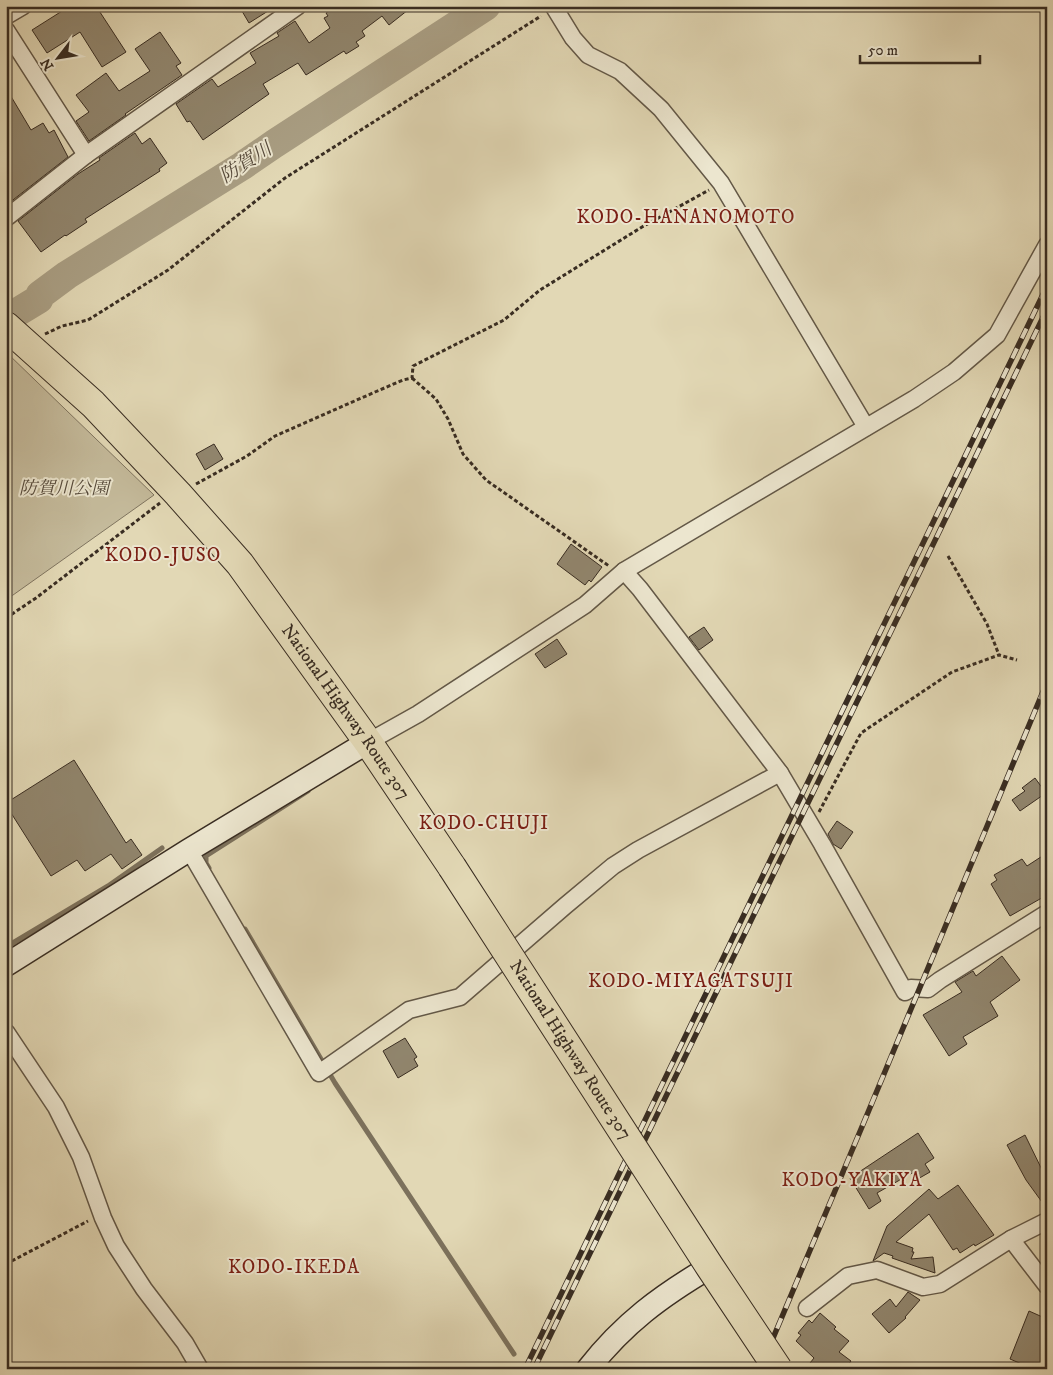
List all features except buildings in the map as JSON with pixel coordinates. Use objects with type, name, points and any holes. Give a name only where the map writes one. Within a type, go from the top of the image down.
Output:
[{"type":"highway","name":"National Highway Route 307","points":[[16,334],[93,404],[178,494],[240,564],[368,742],[452,867],[778,1369]]},
{"type":"street","points":[[6,16],[22,6]]},
{"type":"street","points":[[6,218],[86,155],[298,6]]},
{"type":"street","points":[[554,7],[574,38],[588,55],[620,71],[661,109],[721,183],[866,427]]},
{"type":"street","points":[[6,30],[86,155]]},
{"type":"street","points":[[6,965],[189,850],[418,714],[584,605],[621,573],[914,399],[954,372],[997,334],[1047,245]]},
{"type":"street","points":[[621,573],[646,597],[780,773],[812,826],[904,992],[911,988],[928,989],[1047,913]]},
{"type":"street","points":[[189,850],[319,1073],[409,1010],[460,997],[613,866],[780,773]]},
{"type":"street","points":[[6,1032],[56,1107],[81,1157],[103,1218],[116,1246],[200,1369]]},
{"type":"street","points":[[807,1308],[848,1276],[877,1270],[923,1287],[940,1284],[1011,1239],[1047,1221]]},
{"type":"street","points":[[1011,1239],[1047,1286]]},
{"type":"street","points":[[588,1369],[610,1343],[636,1318],[675,1288],[710,1267]]},
{"type":"path","points":[[16,334],[88,320],[176,264],[285,178],[554,7]]},
{"type":"path","points":[[412,378],[413,366],[504,320],[540,290],[642,227],[721,183]]},
{"type":"path","points":[[6,618],[36,598],[164,499],[178,494],[247,456],[276,436],[403,380],[412,378]]},
{"type":"path","points":[[412,378],[436,399],[448,419],[463,454],[486,480],[621,573]]},
{"type":"path","points":[[948,556],[987,624],[999,655]]},
{"type":"path","points":[[812,826],[861,733],[952,672],[999,655],[1017,660]]},
{"type":"path","points":[[6,1264],[42,1247],[81,1225],[94,1219],[103,1218]]},
{"type":"green space","name":"防賀川公園","points":[[6,352],[154,495],[6,600]]},
{"type":"waterway","name":"防賀川","points":[[6,319],[39,299],[40,295],[67,275],[242,166],[486,6]]},
{"type":"waterway","points":[[209,868],[206,863],[206,856],[308,791]]},
{"type":"waterway","points":[[6,947],[108,886],[162,848]]},
{"type":"waterway","points":[[245,929],[335,1083],[514,1354]]},
{"type":"railway","points":[[525,1369],[1047,286]]},
{"type":"railway","points":[[534,1369],[1047,309]]},
{"type":"railway","points":[[760,1369],[1047,682]]},
{"type":"district","name":"KODO-HANANOMOTO","points":[[686,217]]},
{"type":"district","name":"KODO-JUSO","points":[[163,555]]},
{"type":"district","name":"KODO-CHUJI","points":[[484,823]]},
{"type":"district","name":"KODO-MIYAGATSUJI","points":[[691,981]]},
{"type":"district","name":"KODO-YAKIYA","points":[[852,1180]]},
{"type":"district","name":"KODO-IKEDA","points":[[294,1267]]}]
